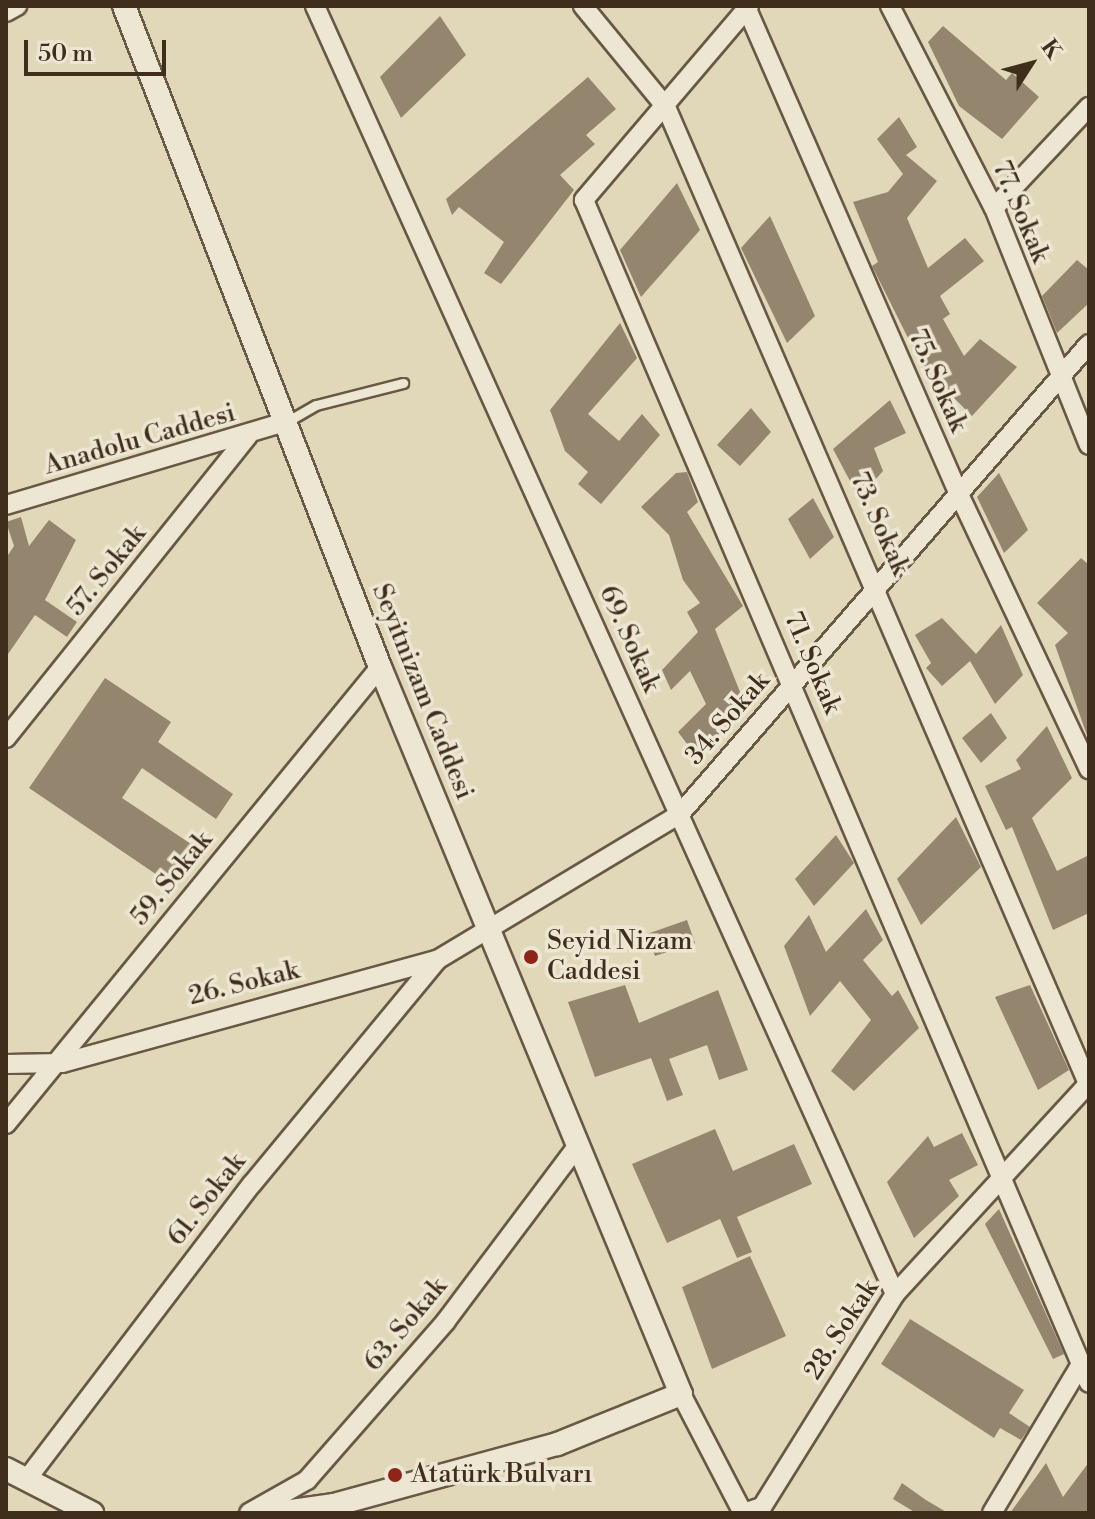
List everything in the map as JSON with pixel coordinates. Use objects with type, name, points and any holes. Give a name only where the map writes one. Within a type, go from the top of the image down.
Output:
[{"type":"street","points":[[6,12],[17,6]]},
{"type":"street","name":"Seyitnizam Caddesi","points":[[124,6],[288,421],[380,667],[681,1394]]},
{"type":"street","name":"69. Sokak","points":[[315,6],[895,1294]]},
{"type":"street","name":"73. Sokak","points":[[583,6],[666,107],[877,583],[1089,1084]]},
{"type":"street","name":"77. Sokak","points":[[890,6],[994,208],[1059,382],[1089,445]]},
{"type":"street","name":"71. Sokak","points":[[748,8],[584,200],[793,683],[1089,1383]]},
{"type":"street","name":"75. Sokak","points":[[748,8],[957,490],[1089,769]]},
{"type":"street","points":[[994,208],[1089,107]]},
{"type":"street","points":[[1074,125],[1089,139]]},
{"type":"street","name":"34. Sokak","points":[[489,930],[680,814],[957,490],[1059,382],[1089,344]]},
{"type":"street","name":"Anadolu Caddesi","points":[[6,505],[248,436],[288,421]]},
{"type":"street","name":"57. Sokak","points":[[6,738],[248,436]]},
{"type":"street","name":"59. Sokak","points":[[6,1124],[380,667]]},
{"type":"street","name":"26. Sokak","points":[[6,1064],[57,1060],[437,960],[489,930]]},
{"type":"street","name":"61. Sokak","points":[[27,1479],[252,1184],[437,960]]},
{"type":"street","name":"28. Sokak","points":[[681,1394],[743,1513],[762,1507],[895,1294],[1089,1084]]},
{"type":"street","name":"63. Sokak","points":[[249,1513],[307,1480],[446,1321],[578,1145]]},
{"type":"street","points":[[992,1513],[1081,1364]]},
{"type":"street","points":[[276,1513],[334,1505],[557,1444],[681,1394]]},
{"type":"street","points":[[6,1469],[92,1513]]},
{"type":"lane","points":[[288,421],[316,405],[403,383]]},
{"type":"building","points":[[440,16],[466,55],[401,118],[380,77]]},
{"type":"building","points":[[943,26],[1006,80],[1012,73],[1039,97],[1002,139],[959,106],[928,42]]},
{"type":"building","points":[[588,77],[616,109],[586,135],[595,144],[560,175],[574,190],[501,284],[484,273],[504,242],[459,207],[452,215],[446,199]]},
{"type":"building","points":[[899,117],[917,147],[906,155],[937,181],[907,218],[928,268],[965,238],[984,261],[940,296],[950,314],[943,319],[964,356],[980,339],[1017,367],[972,416],[927,371],[910,342],[872,266],[878,262],[853,202],[888,192],[903,174],[877,139]]},
{"type":"building","points":[[677,183],[700,230],[641,297],[620,250]]},
{"type":"building","points":[[770,216],[815,316],[787,343],[741,248]]},
{"type":"building","points":[[1077,260],[1089,270],[1089,303],[1057,333],[1042,296]]},
{"type":"building","points":[[620,323],[637,358],[588,414],[619,441],[642,414],[660,435],[601,504],[578,484],[588,472],[565,451],[550,410]]},
{"type":"building","points":[[890,400],[906,433],[874,448],[883,471],[859,498],[833,449]]},
{"type":"building","points":[[751,408],[771,432],[740,466],[717,445]]},
{"type":"building","points":[[687,472],[698,502],[687,512],[743,606],[715,629],[746,707],[697,757],[678,732],[706,704],[690,671],[671,690],[662,670],[698,632],[687,612],[700,603],[683,580],[669,535],[641,507],[676,473]]},
{"type":"building","points":[[999,473],[1028,530],[1004,553],[977,497]]},
{"type":"building","points":[[813,498],[834,537],[810,559],[788,519]]},
{"type":"building","points":[[21,517],[29,546],[49,520],[76,540],[45,600],[77,622],[67,637],[35,615],[6,657],[6,558],[14,546],[6,522]]},
{"type":"building","points":[[1081,558],[1089,565],[1089,741],[1055,645],[1068,633],[1037,603]]},
{"type":"building","points":[[942,618],[976,654],[1001,625],[1023,675],[995,704],[970,661],[942,686],[926,668],[931,663],[915,635]]},
{"type":"building","points":[[105,678],[171,722],[158,742],[233,794],[216,819],[142,768],[122,798],[191,844],[166,881],[29,788]]},
{"type":"building","points":[[991,713],[1007,738],[981,763],[962,738]]},
{"type":"building","points":[[1047,726],[1072,778],[1032,818],[1057,871],[1089,855],[1089,913],[1053,930],[1012,827],[1006,830],[985,786],[1021,769],[1016,760]]},
{"type":"building","points":[[956,817],[981,867],[921,925],[897,879]]},
{"type":"building","points":[[836,835],[854,863],[814,906],[795,879]]},
{"type":"building","points":[[866,909],[883,940],[863,960],[892,996],[898,990],[919,1028],[854,1091],[831,1071],[871,1020],[840,981],[810,1016],[784,946],[809,915],[826,952]]},
{"type":"building","points":[[687,920],[695,943],[655,956],[647,934]]},
{"type":"building","points":[[625,985],[639,1023],[718,990],[748,1070],[719,1080],[707,1045],[669,1059],[683,1095],[667,1101],[651,1058],[595,1077],[568,1002]]},
{"type":"building","points":[[1030,985],[1069,1070],[1038,1090],[995,997]]},
{"type":"building","points":[[715,1129],[733,1171],[794,1144],[812,1184],[737,1217],[752,1252],[737,1258],[720,1219],[667,1243],[632,1164]]},
{"type":"building","points":[[962,1133],[978,1165],[949,1180],[959,1196],[914,1238],[887,1182],[928,1136],[934,1147]]},
{"type":"building","points":[[999,1209],[1064,1354],[1053,1359],[985,1224]]},
{"type":"building","points":[[750,1256],[786,1336],[712,1369],[682,1287]]},
{"type":"building","points":[[910,1319],[1024,1390],[1009,1413],[1030,1427],[1021,1440],[1000,1428],[994,1438],[881,1364]]},
{"type":"building","points":[[1089,1462],[1089,1513],[1010,1513],[1046,1463],[1063,1497]]},
{"type":"building","points":[[902,1483],[948,1513],[916,1513],[893,1499]]},
{"type":"place","name":"Seyid Nizam Caddesi","points":[[531,957]]},
{"type":"place","name":"Atatürk Bulvarı","points":[[395,1475]]}]
